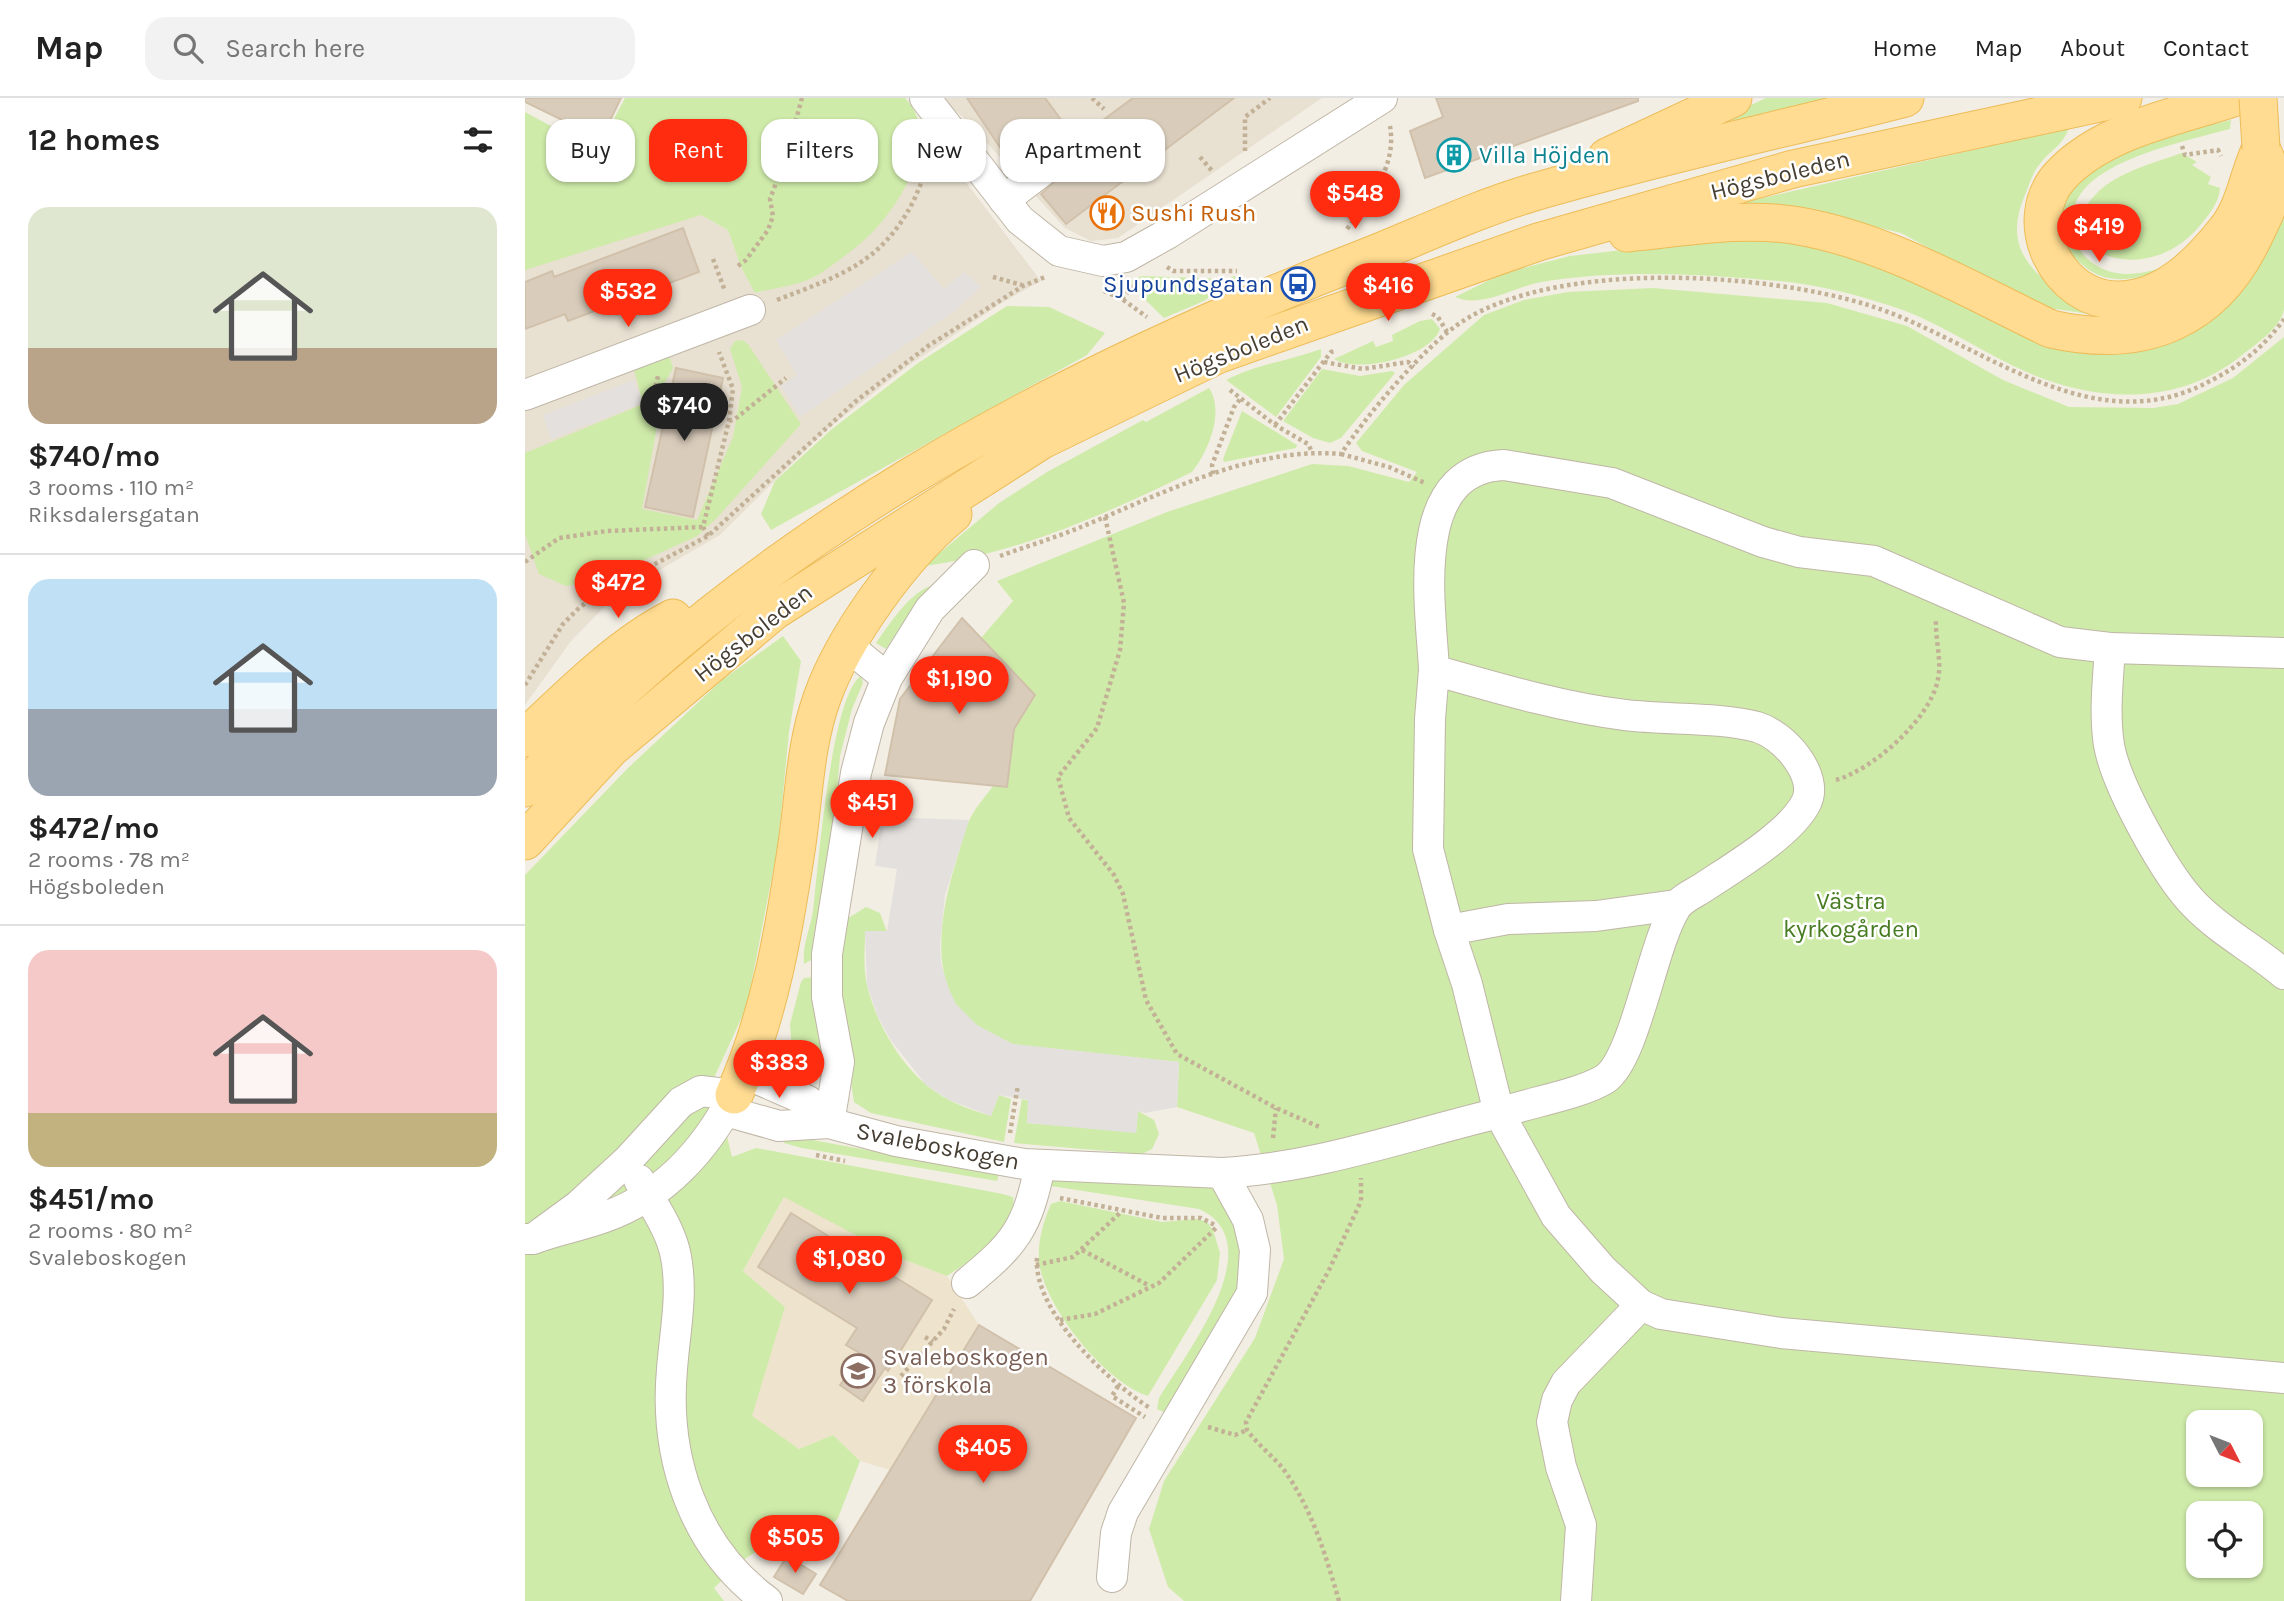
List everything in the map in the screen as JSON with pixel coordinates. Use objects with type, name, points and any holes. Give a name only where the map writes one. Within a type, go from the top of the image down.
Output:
[{"type":"main road","points":[[1528,194],[1733,98]]},
{"type":"main road","name":"Högsboleden","points":[[525,788],[570,739],[662,653],[762,574],[965,443],[1061,395],[1205,324],[1528,194],[1905,98]]},
{"type":"main road","name":"Högsboleden","points":[[525,841],[611,748],[775,611],[1042,440],[1219,354],[1538,242],[1793,169],[2123,98]]},
{"type":"main road","points":[[2233,98],[2109,142],[2071,166],[2052,187],[2041,219],[2041,232],[2049,254],[2077,285],[2102,298],[2118,300],[2164,288],[2207,253],[2229,228],[2240,206],[2250,171],[2262,148]]},
{"type":"main road","points":[[1538,242],[1743,223],[1797,226],[1899,255],[2051,329],[2087,335],[2145,333],[2180,321],[2204,305],[2242,263],[2271,197],[2273,174],[2262,148],[2258,98]]},
{"type":"main road","points":[[735,1093],[771,994],[813,730],[822,699],[849,641],[882,594],[938,526],[1042,440]]},
{"type":"main road","points":[[525,738],[565,700],[655,628],[762,574]]},
{"type":"street","points":[[925,98],[944,119]]},
{"type":"street","points":[[986,175],[1020,220],[1059,250],[1103,261],[1126,257],[1375,106]]},
{"type":"street","points":[[1004,200],[1027,182]]},
{"type":"street","points":[[525,395],[703,328],[740,307]]},
{"type":"street","points":[[2284,653],[2110,648],[2060,642],[1874,561],[1799,552],[1763,542],[1612,482],[1521,466],[1493,465],[1459,482],[1438,510],[1432,533],[1430,582],[1434,670],[1430,719],[1428,849],[1448,930],[1467,984],[1499,1113],[1556,1216],[1603,1270],[1641,1305],[1661,1314],[1781,1333],[2284,1378]]},
{"type":"street","name":"Svaleboskogen","points":[[974,565],[930,609],[887,678],[870,723],[856,773],[827,954],[827,997],[839,1048],[829,1123],[896,1141],[1005,1161],[1037,1180],[1262,1171],[1354,1151],[1499,1113],[1592,1085],[1607,1077],[1622,1055],[1658,942],[1676,905]]},
{"type":"street","points":[[849,641],[860,656],[887,678]]},
{"type":"street","points":[[2110,648],[2106,704],[2109,745],[2115,768],[2154,844],[2173,878],[2196,906],[2284,974]]},
{"type":"street","points":[[1434,670],[1570,706],[1625,715],[1759,728],[1797,759],[1809,774],[1812,787],[1804,807],[1786,826],[1731,869],[1676,905],[1597,916],[1509,919],[1448,930]]},
{"type":"street","points":[[529,1239],[578,1206],[628,1160],[681,1102],[701,1091],[789,1093],[808,1101],[829,1123]]},
{"type":"street","points":[[735,1093],[779,1126],[829,1123]]},
{"type":"street","points":[[529,1239],[604,1218],[648,1196],[694,1157],[735,1093]]},
{"type":"street","points":[[628,1160],[672,1242],[680,1282],[670,1424],[676,1461],[688,1496],[709,1539],[730,1567],[767,1601]]},
{"type":"street","points":[[1112,1577],[1116,1533],[1123,1512],[1170,1405],[1252,1293],[1255,1250],[1248,1220],[1222,1173]]},
{"type":"street","name":"Svaleboskogen","points":[[967,1283],[995,1261],[1019,1233],[1030,1210],[1037,1180]]},
{"type":"street","points":[[1576,1601],[1581,1525],[1561,1468],[1552,1422],[1557,1400],[1566,1383],[1641,1305]]},
{"type":"path","points":[[738,266],[746,260],[768,230],[773,216],[770,200],[785,159],[801,98]]},
{"type":"path","points":[[1093,98],[1104,109]]},
{"type":"path","points":[[1243,146],[1245,117],[1270,98]]},
{"type":"path","points":[[1347,229],[1385,177],[1392,139],[1375,106]]},
{"type":"path","points":[[2169,150],[2182,145]]},
{"type":"path","points":[[2185,155],[2218,150]]},
{"type":"path","points":[[1201,157],[1205,163]]},
{"type":"path","points":[[713,259],[740,307],[820,283],[862,264],[876,253],[912,203],[923,182]]},
{"type":"path","points":[[1163,265],[1173,271],[1234,272],[1244,268]]},
{"type":"path","points":[[993,277],[1023,286]]},
{"type":"path","points":[[525,685],[563,624],[579,608],[596,595],[708,536],[856,401],[928,346],[1023,286],[1051,277]]},
{"type":"path","points":[[1341,454],[1357,429],[1447,332],[1486,309],[1535,290],[1579,283],[1634,279],[1718,281],[1792,287],[1868,305],[1911,321],[2054,389],[2088,397],[2136,401],[2163,400],[2192,392],[2229,371],[2269,341],[2284,319]]},
{"type":"path","points":[[1122,299],[1153,322]]},
{"type":"path","points":[[1428,313],[1438,317],[1447,332]]},
{"type":"path","points":[[703,328],[730,375],[733,389],[729,421],[703,527],[708,536]]},
{"type":"path","points":[[1275,425],[1331,352],[1339,349]]},
{"type":"path","points":[[1324,362],[1363,369],[1408,362],[1414,368]]},
{"type":"path","points":[[729,421],[736,419],[786,378]]},
{"type":"path","points":[[1230,390],[1275,425],[1308,444],[1312,452]]},
{"type":"path","points":[[1213,474],[1212,465],[1234,407],[1241,398]]},
{"type":"path","points":[[974,565],[1213,474],[1312,452],[1341,454],[1389,467],[1447,496]]},
{"type":"path","points":[[1105,517],[1122,587],[1123,632],[1112,682],[1097,729],[1058,777],[1069,818],[1119,885],[1146,1000],[1177,1054],[1276,1108],[1329,1130],[1354,1151],[1363,1186],[1361,1200],[1324,1280],[1246,1422],[1247,1430],[1293,1483],[1323,1547],[1339,1601]]},
{"type":"path","points":[[525,562],[559,538],[607,531],[703,527]]},
{"type":"path","points":[[1812,787],[1843,778],[1871,761],[1895,743],[1921,715],[1939,678],[1935,623]]},
{"type":"path","points":[[789,1093],[794,1079],[790,1038]]},
{"type":"path","points":[[1005,1161],[1018,1085]]},
{"type":"path","points":[[1037,1180],[1122,1210],[1162,1218],[1201,1218],[1217,1227],[1221,1238]]},
{"type":"path","points":[[1036,1265],[1063,1261],[1082,1251],[1122,1210]]},
{"type":"path","points":[[1060,1320],[1095,1314],[1151,1287],[1217,1227]]},
{"type":"path","points":[[1037,1251],[1036,1265],[1043,1290],[1060,1320],[1095,1364],[1118,1386],[1145,1405]]},
{"type":"path","points":[[1082,1251],[1151,1287]]},
{"type":"path","points":[[901,1376],[944,1329]]},
{"type":"path","points":[[925,1337],[933,1342]]},
{"type":"path","points":[[1118,1386],[1112,1396],[1145,1417]]},
{"type":"path","points":[[1141,1422],[1145,1417],[1170,1405],[1221,1432],[1235,1435],[1247,1430]]},
{"type":"shaded area","points":[[939,98],[1322,98],[1118,238],[1091,241],[1065,228],[1023,182],[1165,182],[1165,119],[1000,119],[1000,157],[986,142],[986,119],[964,118]]},
{"type":"shaded area","points":[[892,181],[966,182],[1041,281],[1003,302],[908,366],[825,431],[720,535],[616,595],[571,641],[525,705],[525,226],[701,215],[728,230],[741,267],[756,293],[815,277]]},
{"type":"shaded area","points":[[912,252],[944,289],[964,272],[981,287],[956,310],[800,417],[781,386],[797,375],[776,340]]},
{"type":"shaded area","points":[[634,380],[643,403],[551,439],[543,415]]},
{"type":"shaded area","points":[[882,817],[969,820],[945,895],[940,944],[941,964],[949,989],[956,1004],[977,1025],[1013,1044],[1179,1062],[1177,1107],[1145,1113],[1138,1111],[1136,1133],[1027,1123],[1028,1100],[999,1095],[991,1116],[949,1100],[926,1085],[890,1039],[878,1017],[867,985],[865,931],[887,931],[897,869],[875,866]]},
{"type":"shaded area","name":"Svaleboskogen 3 förskola","points":[[785,1196],[897,1257],[947,1276],[979,1325],[890,1470],[860,1461],[833,1435],[799,1449],[751,1417],[785,1307],[743,1271]]},
{"type":"green space","points":[[625,98],[905,98],[917,119],[892,119],[892,182],[908,182],[903,192],[877,227],[861,242],[818,275],[804,281],[755,293],[741,267],[728,230],[701,215],[525,270],[525,112],[546,123],[546,182],[635,182],[635,119],[614,119]]},
{"type":"green space","points":[[1766,98],[1829,98],[1732,121],[1738,111]]},
{"type":"green space","points":[[2231,120],[2230,129],[2135,157],[2100,175],[2087,186],[2074,207],[2072,219],[2076,243],[2091,262],[2111,272],[2126,274],[2165,267],[2164,270],[2134,278],[2116,279],[2093,272],[2073,256],[2061,233],[2061,208],[2072,189],[2088,173],[2111,156],[2127,149]]},
{"type":"green space","points":[[2069,128],[2063,140],[2043,160],[2033,175],[2018,217],[2017,235],[2030,265],[2042,278],[2089,314],[2049,308],[1981,276],[1901,233],[1812,212],[1732,205]]},
{"type":"green space","points":[[2182,153],[2197,162],[2192,165],[2211,177],[2208,184],[2220,188],[2215,205],[2197,229],[2174,248],[2150,258],[2126,260],[2106,255],[2090,245],[2082,231],[2083,213],[2096,194],[2125,174]]},
{"type":"green space","points":[[2284,209],[2284,310],[2278,323],[2260,341],[2217,372],[2192,384],[2139,394],[2112,394],[2058,384],[2031,374],[1903,310],[1810,285],[1720,276],[1600,275],[1541,282],[1487,299],[1465,300],[1455,297],[1504,273],[1570,256],[1720,239],[1800,239],[1845,251],[2033,337],[2224,307],[2251,273]]},
{"type":"green space","points":[[1142,276],[1236,278],[1204,301],[1164,318],[1129,284]]},
{"type":"green space","name":"Västra kyrkogården","points":[[1653,288],[1827,303],[1907,326],[2003,380],[2069,407],[2153,408],[2178,404],[2233,378],[2284,337],[2284,1601],[1184,1601],[1168,1587],[1149,1529],[1164,1481],[1255,1338],[1284,1259],[1277,1205],[1254,1133],[1177,1107],[1179,1062],[1035,1047],[1004,1041],[978,1028],[960,1010],[948,988],[941,939],[949,887],[962,842],[971,817],[993,786],[1007,787],[1014,729],[1035,695],[981,638],[1013,601],[997,581],[1167,512],[1312,464],[1348,466],[1409,482],[1417,472],[1362,451],[1356,443],[1404,385],[1484,315],[1524,300],[1568,292]]},
{"type":"green space","points":[[1007,306],[1049,307],[1105,333],[1087,355],[771,530],[761,514],[775,481],[832,429],[918,363]]},
{"type":"green space","points":[[1432,319],[1440,329],[1434,339],[1409,355],[1359,365],[1334,359],[1373,341],[1376,347],[1393,341],[1392,335],[1420,321]]},
{"type":"green space","points":[[742,340],[748,344],[801,424],[716,519],[697,536],[603,579],[566,586],[539,574],[525,534],[525,453],[643,404],[634,369],[669,355],[673,368],[665,382],[642,509],[697,520],[733,437],[742,387],[730,349],[735,341]]},
{"type":"green space","points":[[1321,349],[1321,357],[1276,417],[1226,380],[1249,370]]},
{"type":"green space","points":[[1322,369],[1360,376],[1392,371],[1395,373],[1341,438],[1330,443],[1313,438],[1283,421]]},
{"type":"green space","points":[[1209,388],[1215,408],[1213,432],[1204,454],[1192,472],[1095,517],[1028,542],[924,566],[999,503],[1047,472]]},
{"type":"green space","points":[[1242,411],[1297,445],[1296,448],[1224,462]]},
{"type":"green space","points":[[939,583],[907,617],[886,649],[876,643],[911,599],[929,586]]},
{"type":"green space","points":[[783,636],[801,661],[789,732],[778,845],[747,1006],[713,1080],[732,1157],[756,1148],[1003,1194],[1013,1197],[1013,1210],[1009,1222],[991,1244],[947,1276],[897,1257],[784,1197],[743,1271],[785,1307],[752,1416],[799,1449],[833,1435],[860,1461],[838,1518],[809,1549],[769,1543],[742,1561],[714,1588],[724,1601],[525,1601],[525,875],[627,769],[722,680]]},
{"type":"green space","points":[[861,676],[863,683],[852,709],[840,756],[831,862],[813,959],[804,964],[834,748],[851,690]]},
{"type":"green space","points":[[866,907],[880,913],[887,932],[865,932],[866,979],[871,1000],[884,1030],[902,1059],[924,1083],[942,1096],[991,1116],[999,1095],[1011,1099],[1004,1142],[871,1113],[854,1102],[836,984],[845,920]]},
{"type":"green space","points":[[815,977],[827,1063],[815,1075],[794,1078],[790,1024],[801,982],[804,978]]},
{"type":"green space","points":[[1022,1099],[1029,1101],[1027,1123],[1136,1132],[1138,1111],[1154,1120],[1159,1134],[1152,1149],[1142,1154],[1014,1143]]},
{"type":"green space","points":[[785,1135],[999,1174],[997,1181],[802,1148],[784,1143]]},
{"type":"green space","points":[[1056,1176],[1210,1187],[1219,1194],[1241,1235],[1242,1276],[1230,1307],[1166,1413],[1157,1409],[1159,1398],[1202,1329],[1217,1301],[1226,1273],[1228,1247],[1220,1225],[1199,1209],[1051,1186],[1048,1183]]},
{"type":"green space","points":[[1060,1201],[1162,1222],[1197,1219],[1207,1222],[1213,1230],[1220,1253],[1217,1280],[1148,1396],[1115,1377],[1099,1362],[1056,1308],[1047,1289],[1039,1264],[1040,1238],[1051,1204]]},
{"type":"building","points":[[525,98],[621,98],[611,119],[560,119],[525,102]]},
{"type":"building","points":[[967,98],[1045,98],[1060,119],[1000,119],[1000,147],[986,126],[986,119],[981,119]]},
{"type":"building","points":[[1133,98],[1234,98],[1165,150],[1165,119],[1104,119]]},
{"type":"building","name":"Villa Höjden","points":[[1436,98],[1638,98],[1638,101],[1425,178],[1410,131],[1443,117]]},
{"type":"building","points":[[1055,182],[1122,182],[1066,224],[1041,194]]},
{"type":"building","points":[[683,228],[699,272],[568,321],[565,314],[525,329],[525,282],[552,271],[554,277]]},
{"type":"building","points":[[676,368],[723,378],[693,517],[645,507]]},
{"type":"building","points":[[962,618],[1035,695],[1014,729],[1007,787],[885,775],[900,699]]},
{"type":"building","points":[[791,1213],[932,1300],[888,1371],[885,1368],[863,1401],[840,1385],[863,1355],[846,1345],[857,1328],[758,1267]]},
{"type":"building","points":[[979,1325],[1136,1418],[1030,1601],[848,1601],[820,1585]]},
{"type":"building","points":[[787,1556],[816,1574],[803,1594],[774,1577]]},
{"type":"place","name":"Villa Höjden","points":[[1454,155]]},
{"type":"place","name":"Sushi Rush","points":[[1107,213]]},
{"type":"place","name":"Sjupundsgatan","points":[[1298,284]]},
{"type":"place","name":"Svaleboskogen 3 förskola","points":[[858,1371]]}]
